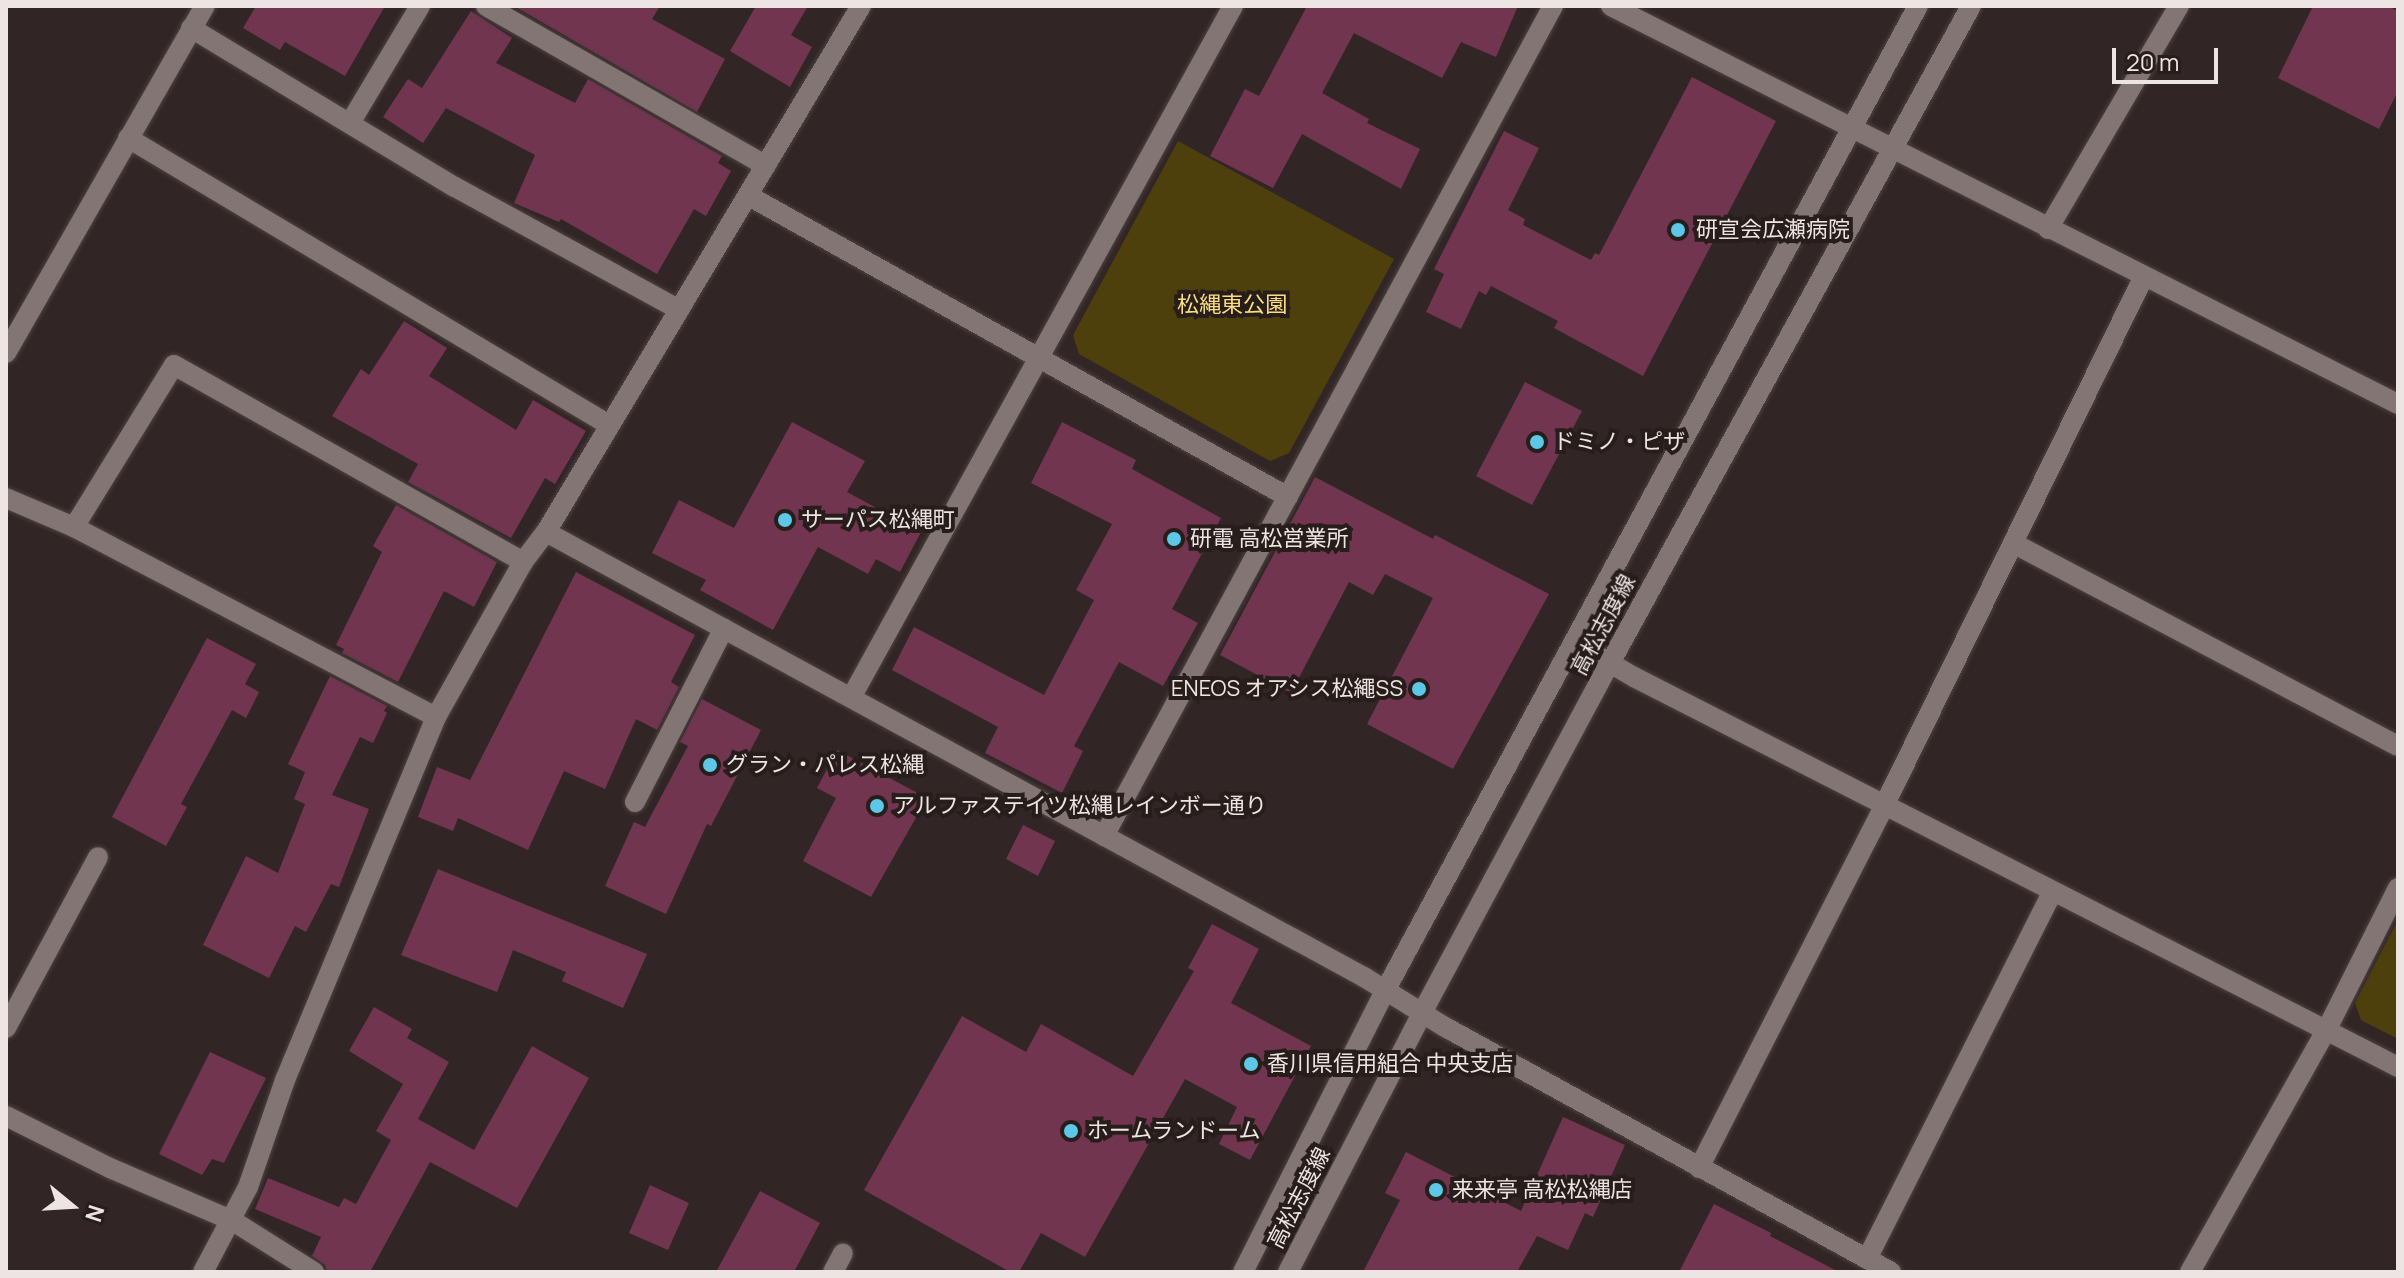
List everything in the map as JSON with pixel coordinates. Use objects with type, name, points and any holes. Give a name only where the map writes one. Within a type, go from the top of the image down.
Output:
[{"type":"street","points":[[7,348],[205,6]]},
{"type":"street","points":[[350,123],[420,6]]},
{"type":"street","points":[[486,6],[766,166]]},
{"type":"street","points":[[203,1272],[233,1221],[285,1080],[436,717],[523,562],[546,532],[861,6]]},
{"type":"street","points":[[852,696],[1233,6]]},
{"type":"street","points":[[1104,836],[1553,6]]},
{"type":"street","points":[[1611,6],[2398,404]]},
{"type":"street","name":"高松志度線","points":[[1243,1272],[1386,989],[1918,6]]},
{"type":"street","name":"高松志度線","points":[[1288,1272],[1422,1013],[1610,663],[1890,148],[1971,6]]},
{"type":"street","points":[[2048,229],[2179,6]]},
{"type":"street","points":[[191,28],[455,187],[678,309]]},
{"type":"street","points":[[128,138],[609,425]]},
{"type":"street","points":[[749,196],[1288,497]]},
{"type":"street","points":[[1699,1168],[1885,804],[2144,276]]},
{"type":"street","points":[[74,527],[174,365],[523,562]]},
{"type":"street","points":[[6,498],[74,527],[436,717]]},
{"type":"street","points":[[546,532],[1386,989],[1422,1013],[1891,1272]]},
{"type":"street","points":[[2013,543],[2398,746]]},
{"type":"street","points":[[635,802],[724,628]]},
{"type":"street","points":[[1574,642],[2398,1067]]},
{"type":"street","points":[[6,1028],[98,857]]},
{"type":"street","points":[[2190,1272],[2326,1031],[2398,888]]},
{"type":"street","points":[[1867,1259],[2053,891]]},
{"type":"street","points":[[6,1116],[110,1168],[233,1221],[314,1272]]},
{"type":"street","points":[[833,1272],[843,1253]]},
{"type":"green space","name":"松縄東公園","points":[[1178,141],[1394,259],[1289,453],[1270,461],[1079,354],[1073,335]]},
{"type":"green space","points":[[2398,920],[2398,1039],[2361,1020],[2355,1003]]},
{"type":"building","points":[[256,6],[385,6],[345,76],[285,42],[280,50],[243,28]]},
{"type":"building","points":[[514,6],[660,6],[652,19],[725,59],[697,112]]},
{"type":"building","points":[[756,6],[808,6],[791,35],[812,47],[790,87],[730,51]]},
{"type":"building","points":[[1302,6],[1518,6],[1496,57],[1461,42],[1442,78],[1354,33],[1322,93],[1369,119],[1367,123],[1420,149],[1401,189],[1302,134],[1273,188],[1210,156],[1245,89],[1259,96],[1306,8]]},
{"type":"building","points":[[2313,6],[2388,6],[2398,11],[2398,91],[2379,129],[2278,78]]},
{"type":"building","points":[[471,11],[512,38],[496,63],[575,103],[588,79],[722,156],[718,163],[731,171],[706,216],[694,209],[657,274],[561,219],[559,222],[514,203],[535,155],[446,108],[423,143],[383,117],[408,79],[422,88]]},
{"type":"building","points":[[1692,77],[1776,121],[1643,376],[1554,328],[1558,321],[1491,286],[1486,295],[1479,291],[1461,329],[1426,312],[1444,274],[1434,269],[1504,131],[1539,148],[1508,210],[1525,219],[1523,225],[1591,260],[1595,253],[1599,255]]},
{"type":"building","points":[[404,321],[447,348],[429,376],[516,430],[533,400],[586,431],[555,484],[545,478],[511,538],[408,482],[418,464],[332,416],[361,369],[369,375]]},
{"type":"building","points":[[1525,382],[1582,411],[1532,505],[1476,476]]},
{"type":"building","name":"サーパス松縄町","points":[[792,422],[865,461],[847,492],[921,532],[900,572],[876,559],[868,574],[818,547],[773,630],[700,590],[706,580],[652,553],[679,500],[734,528]]},
{"type":"building","points":[[1062,422],[1136,460],[1132,469],[1221,518],[1172,609],[1198,623],[1163,686],[1119,662],[1074,746],[1083,751],[1062,793],[985,753],[998,727],[892,670],[914,627],[1044,695],[1094,600],[1076,590],[1112,524],[1031,483]]},
{"type":"building","points":[[1315,477],[1433,539],[1435,535],[1549,594],[1453,769],[1367,724],[1433,598],[1385,574],[1373,595],[1349,582],[1291,693],[1220,655]]},
{"type":"building","points":[[396,505],[497,562],[474,607],[444,591],[398,682],[342,653],[344,649],[336,645],[382,552],[373,546]]},
{"type":"building","points":[[576,572],[695,635],[671,682],[679,687],[657,730],[636,719],[605,789],[564,771],[528,850],[458,818],[453,831],[418,817],[437,767],[470,780]]},
{"type":"building","points":[[207,638],[256,664],[245,684],[259,692],[246,718],[232,710],[181,804],[187,807],[166,846],[112,817]]},
{"type":"building","points":[[330,676],[387,706],[384,711],[387,713],[373,743],[360,737],[332,795],[369,809],[339,887],[331,884],[306,932],[295,926],[269,978],[203,945],[246,856],[278,873],[305,804],[294,799],[305,772],[288,764]]},
{"type":"building","points":[[702,699],[761,730],[711,826],[707,824],[666,914],[605,886],[634,822],[645,827],[688,746],[680,742]]},
{"type":"building","name":"アルファステイツ松縄レインボー通り","points":[[837,750],[927,798],[871,897],[803,861],[836,798],[817,788]]},
{"type":"building","points":[[1023,825],[1055,841],[1038,876],[1006,859]]},
{"type":"building","points":[[438,869],[647,954],[623,1008],[562,981],[566,972],[513,950],[497,992],[401,955]]},
{"type":"building","points":[[1212,924],[1259,949],[1231,1003],[1311,1046],[1250,1160],[1219,1144],[1237,1107],[1185,1079],[1085,1257],[1041,1233],[1019,1272],[1010,1272],[864,1190],[962,1016],[1026,1052],[1041,1024],[1133,1076],[1194,971],[1188,968]]},
{"type":"building","points":[[374,1007],[412,1029],[407,1038],[449,1062],[418,1119],[474,1150],[532,1046],[589,1078],[517,1208],[430,1162],[370,1272],[327,1272],[325,1265],[312,1256],[321,1237],[255,1209],[268,1178],[339,1207],[344,1198],[356,1204],[391,1140],[376,1131],[403,1084],[349,1051]]},
{"type":"building","points":[[210,1052],[266,1078],[224,1163],[212,1159],[202,1175],[159,1154]]},
{"type":"building","points":[[1563,1117],[1625,1145],[1593,1217],[1585,1213],[1568,1250],[1537,1236],[1517,1272],[1363,1272],[1400,1200],[1385,1193],[1406,1152],[1521,1211]]},
{"type":"building","points":[[650,1185],[689,1203],[668,1250],[629,1233]]},
{"type":"building","points":[[760,1191],[820,1223],[794,1272],[716,1272]]},
{"type":"building","points":[[1714,1204],[1771,1233],[1770,1236],[1839,1272],[1679,1272]]},
{"type":"place","name":"研宣会広瀬病院","points":[[1678,230]]},
{"type":"place","name":"ドミノ・ピザ","points":[[1537,442]]},
{"type":"place","name":"サーパス松縄町","points":[[785,520]]},
{"type":"place","name":"研電 高松営業所","points":[[1174,539]]},
{"type":"place","name":"ENEOS オアシス松繩SS","points":[[1419,689]]},
{"type":"place","name":"グラン・パレス松縄","points":[[710,765]]},
{"type":"place","name":"アルファステイツ松縄レインボー通り","points":[[877,806]]},
{"type":"place","name":"香川県信用組合 中央支店","points":[[1251,1064]]},
{"type":"place","name":"ホームランドーム","points":[[1071,1131]]},
{"type":"place","name":"来来亭 高松松縄店","points":[[1436,1190]]}]
